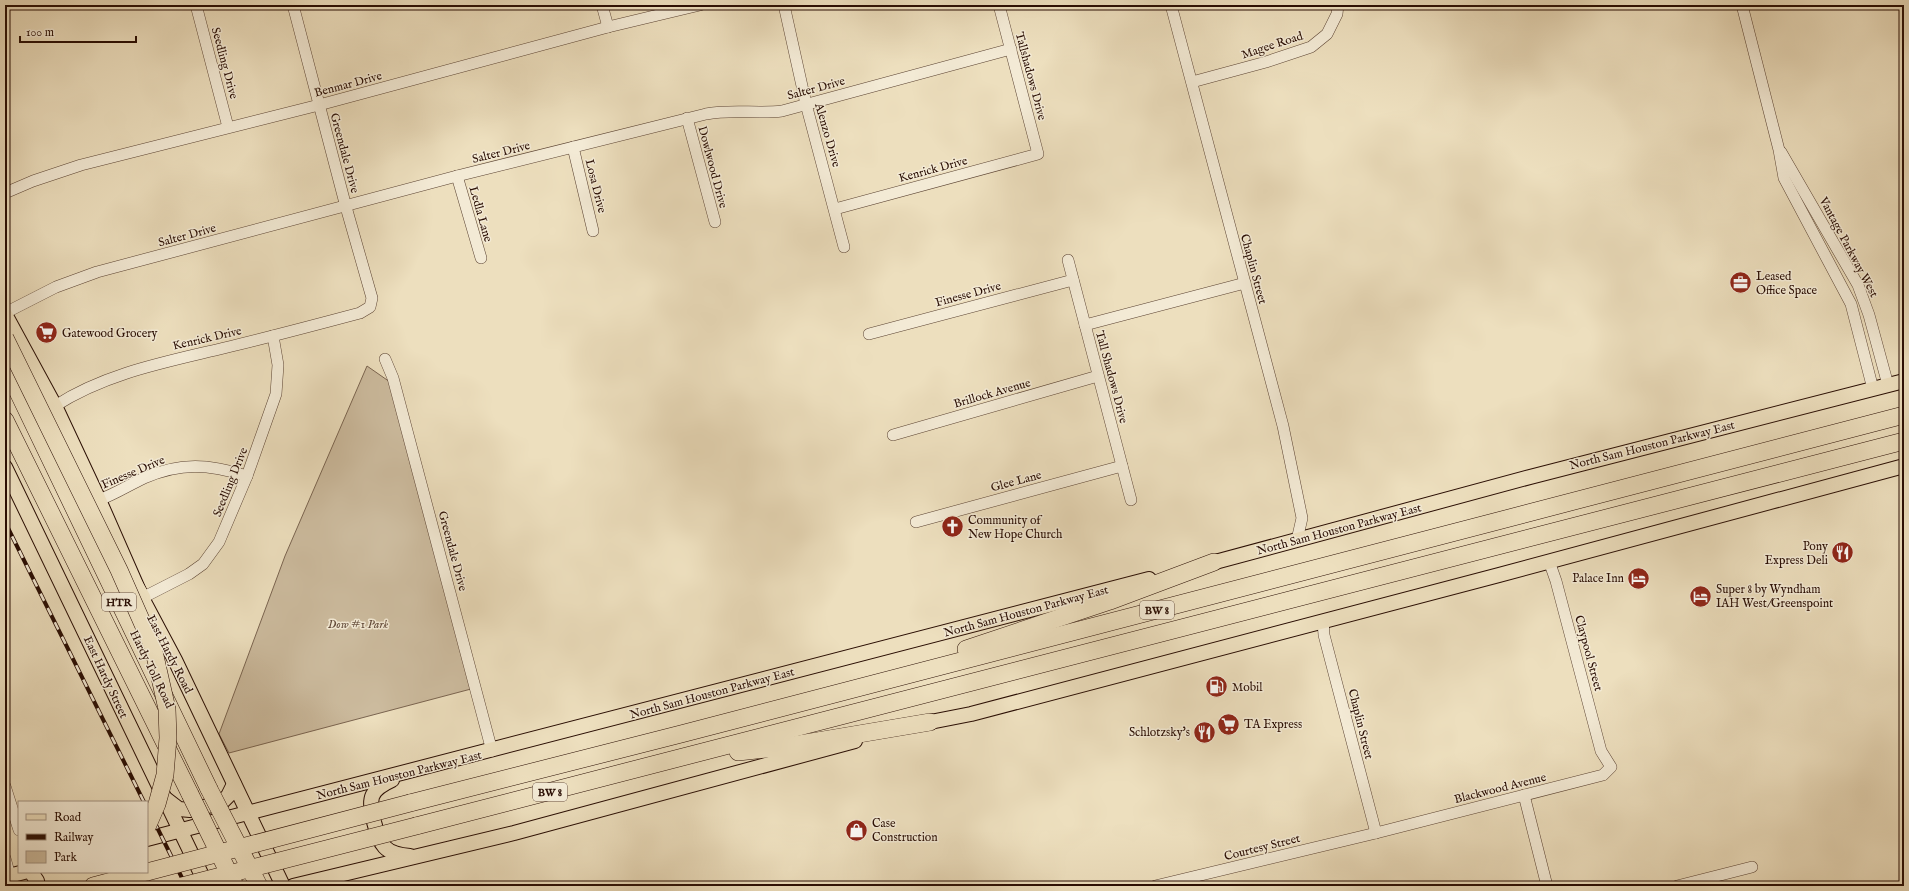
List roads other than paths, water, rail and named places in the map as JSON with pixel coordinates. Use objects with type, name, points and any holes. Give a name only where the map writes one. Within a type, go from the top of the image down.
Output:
[{"type":"highway","points":[[5,338],[119,570],[153,647],[167,709],[168,738],[165,775],[157,804],[148,826]]},
{"type":"highway","name":"Hardy Toll Road","points":[[5,365],[209,789],[259,886]]},
{"type":"highway","points":[[29,414],[96,518],[142,598]]},
{"type":"highway","name":"BW 8","points":[[148,872],[1904,415]]},
{"type":"highway","name":"Hardy Toll Road","points":[[5,420],[235,886]]},
{"type":"highway","name":"BW 8","points":[[182,886],[1904,441]]},
{"type":"highway","points":[[681,734],[962,650],[1110,601],[1214,562]]},
{"type":"highway","points":[[684,757],[776,748],[930,722]]},
{"type":"highway","points":[[108,886],[119,873]]},
{"type":"highway","name":"BW 8","points":[[93,886],[143,873]]},
{"type":"main road","name":"East Hardy Road","points":[[5,313],[55,406],[99,500],[142,598],[175,660],[283,886]]},
{"type":"main road","name":"North Sam Houston Parkway East","points":[[148,839],[408,773],[1214,562],[1530,476],[1904,381]]},
{"type":"main road","points":[[293,886],[514,833],[930,722],[971,714],[1904,466]]},
{"type":"main road","name":"East Hardy Street","points":[[5,467],[207,886]]},
{"type":"main road","points":[[408,773],[382,784],[372,796],[370,802],[379,842],[388,851],[399,855],[418,856]]},
{"type":"main road","points":[[164,797],[179,809],[190,810],[221,802],[228,796],[234,784]]},
{"type":"main road","points":[[9,880],[22,873]]},
{"type":"main road","points":[[32,873],[38,886]]},
{"type":"street","name":"Seedling Drive","points":[[196,5],[228,127]]},
{"type":"street","name":"Greendale Drive","points":[[293,5],[346,207],[372,298],[370,307]]},
{"type":"street","points":[[602,5],[608,27]]},
{"type":"street","name":"Benmar Drive","points":[[5,193],[56,172],[319,105],[608,27],[700,5]]},
{"type":"street","name":"Alenzo Drive","points":[[784,5],[806,104],[844,247]]},
{"type":"street","name":"Tallshadows Drive","points":[[999,5],[1038,154]]},
{"type":"street","name":"Chaplin Street","points":[[1171,5],[1285,434],[1302,518],[1297,540]]},
{"type":"street","name":"Magee Road","points":[[1192,82],[1266,62],[1311,47],[1327,34],[1337,14],[1338,5]]},
{"type":"street","name":"Vantage Parkway West","points":[[1742,5],[1779,150],[1782,171],[1787,186],[1826,255],[1851,304],[1873,389]]},
{"type":"street","name":"Salter Drive","points":[[5,313],[56,287],[90,274],[346,207],[457,176],[686,118],[720,111],[769,112],[806,104],[1011,49]]},
{"type":"street","name":"Dowlwood Drive","points":[[686,118],[715,222]]},
{"type":"street","name":"Losa Drive","points":[[573,147],[594,231]]},
{"type":"street","name":"Vantage Parkway West","points":[[1779,150],[1858,285],[1869,315],[1888,385]]},
{"type":"street","name":"Kenrick Drive","points":[[835,209],[1038,154]]},
{"type":"street","name":"Ledla Lane","points":[[457,176],[481,258]]},
{"type":"street","name":"Tall Shadows Drive","points":[[1068,260],[1131,500]]},
{"type":"street","name":"Finesse Drive","points":[[869,334],[1073,280]]},
{"type":"street","points":[[1085,325],[1245,283]]},
{"type":"street","name":"Kenrick Drive","points":[[55,406],[76,392],[117,376],[152,365],[273,336],[360,313],[370,307]]},
{"type":"street","name":"Seedling Drive","points":[[142,598],[189,574],[210,555],[219,542],[247,476],[276,394],[278,364],[273,336]]},
{"type":"street","name":"Greendale Drive","points":[[385,359],[395,385],[492,751]]},
{"type":"street","name":"Brillock Avenue","points":[[893,435],[1098,376]]},
{"type":"street","name":"Finesse Drive","points":[[99,500],[144,478],[185,466],[215,468],[247,476]]},
{"type":"street","name":"Glee Lane","points":[[916,522],[1122,466]]},
{"type":"street","name":"Claypool Street","points":[[1549,561],[1556,581],[1601,752]]},
{"type":"street","name":"Chaplin Street","points":[[1323,621],[1324,634],[1376,833]]},
{"type":"street","name":"Blackwood Avenue","points":[[1376,833],[1603,775],[1611,766],[1601,752]]},
{"type":"street","points":[[5,786],[18,827]]},
{"type":"street","points":[[1524,796],[1547,886]]},
{"type":"street","name":"Courtesy Street","points":[[1156,886],[1376,833]]},
{"type":"street","points":[[5,858],[9,880]]},
{"type":"street","points":[[1678,886],[1752,866]]},
{"type":"railway","points":[[5,522],[144,801]]},
{"type":"railway","points":[[148,809],[186,886]]},
{"type":"place","name":"Leased Office Space","points":[[1740,283]]},
{"type":"place","name":"Gatewood Grocery","points":[[47,333]]},
{"type":"place","name":"Community of New Hope Church","points":[[953,527]]},
{"type":"place","name":"Pony Express Deli","points":[[1843,553]]},
{"type":"place","name":"Palace Inn","points":[[1639,578]]},
{"type":"place","name":"Super 8 by Wyndham IAH West/Greenspoint","points":[[1701,596]]},
{"type":"place","name":"Mobil","points":[[1217,687]]},
{"type":"place","name":"TA Express","points":[[1228,724]]},
{"type":"place","name":"Schlotzsky's","points":[[1205,732]]},
{"type":"place","name":"Case Construction","points":[[856,830]]},
{"type":"park label","name":"Dow #1 Park","points":[[358,624]]}]
